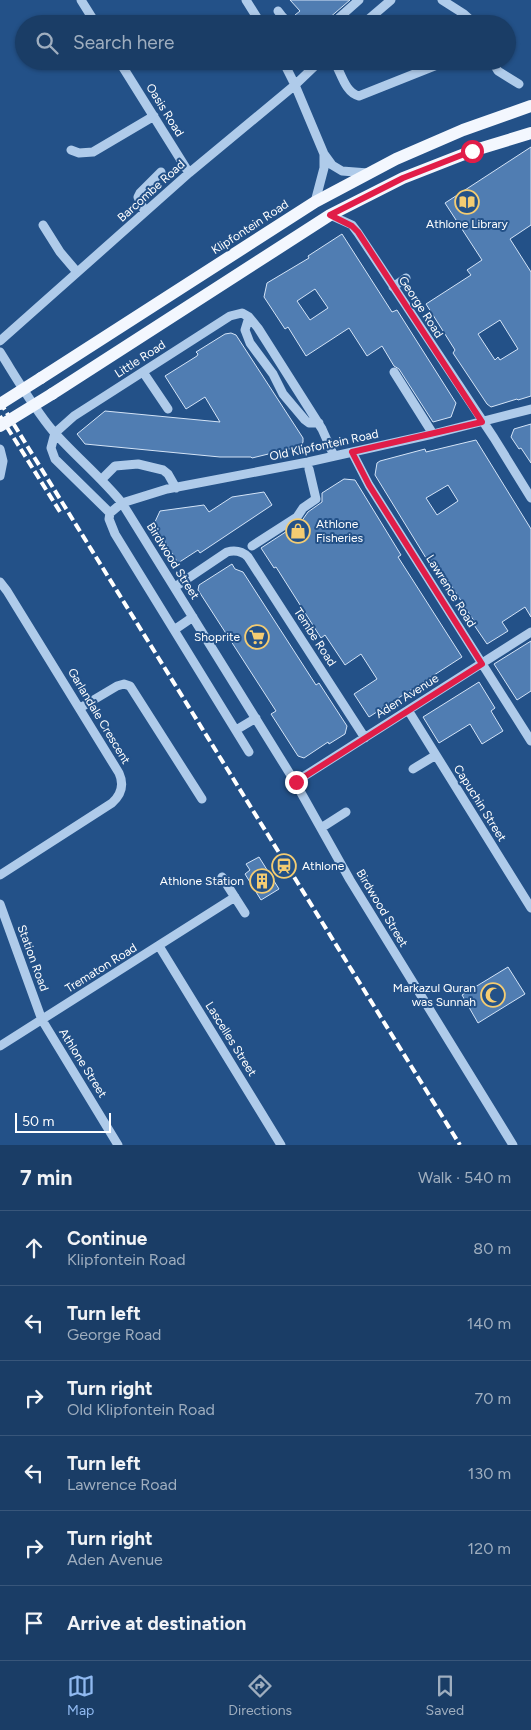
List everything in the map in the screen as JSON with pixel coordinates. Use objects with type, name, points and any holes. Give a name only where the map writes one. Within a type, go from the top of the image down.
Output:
[{"type":"main road","name":"Klipfontein Road","points":[[0,404],[315,202],[368,173],[463,130],[531,106]]},
{"type":"main road","points":[[0,426],[330,215],[403,178],[472,151],[531,134]]},
{"type":"street","points":[[81,0],[90,15]]},
{"type":"street","points":[[246,0],[255,15]]},
{"type":"street","points":[[342,15],[359,0]]},
{"type":"street","points":[[374,15],[391,0]]},
{"type":"street","points":[[442,0],[465,15]]},
{"type":"street","name":"Oasis Road","points":[[126,70],[189,173]]},
{"type":"street","points":[[286,70],[324,154],[332,165],[342,171],[368,173]]},
{"type":"street","name":"Barcombe Road","points":[[0,342],[189,173],[310,70]]},
{"type":"street","points":[[339,70],[351,92],[358,96],[424,70]]},
{"type":"street","points":[[497,70],[519,84]]},
{"type":"street","points":[[71,150],[79,154],[93,152],[154,116]]},
{"type":"street","points":[[315,202],[324,168],[324,154]]},
{"type":"street","points":[[146,212],[138,197],[161,172]]},
{"type":"street","name":"George Road","points":[[330,215],[352,226],[531,498]]},
{"type":"street","points":[[43,225],[60,252],[77,272]]},
{"type":"street","points":[[393,286],[406,278]]},
{"type":"street","points":[[246,315],[283,367],[319,423],[334,456]]},
{"type":"street","points":[[246,315],[245,330],[247,338],[273,374],[283,394],[298,415],[309,423],[319,423]]},
{"type":"street","name":"Little Road","points":[[55,434],[74,416],[230,316],[246,315]]},
{"type":"street","points":[[0,352],[55,434],[102,478],[122,502],[110,512],[109,519],[115,534],[248,752]]},
{"type":"street","points":[[273,374],[283,367]]},
{"type":"street","points":[[143,372],[168,409]]},
{"type":"street","points":[[394,372],[433,434]]},
{"type":"street","name":"Old Klipfontein Road","points":[[122,502],[176,488],[433,434],[531,408]]},
{"type":"street","points":[[55,434],[52,448],[55,459],[110,512]]},
{"type":"street","points":[[0,449],[3,461],[0,476]]},
{"type":"street","name":"Lawrence Road","points":[[352,452],[369,485],[531,741]]},
{"type":"street","points":[[102,478],[115,466],[138,464],[163,470],[168,474],[176,488]]},
{"type":"street","points":[[252,546],[297,517],[303,508],[316,499],[309,469]]},
{"type":"street","name":"Birdwood Street","points":[[122,502],[296,782],[350,880],[513,1145]]},
{"type":"street","name":"Tembe Road","points":[[174,587],[227,552],[235,551],[242,553],[251,561],[365,738]]},
{"type":"street","name":"Garlandale Crescent","points":[[0,582],[119,772],[122,784],[119,795],[112,803],[0,875]]},
{"type":"street","points":[[174,630],[193,617]]},
{"type":"street","name":"Aden Avenue","points":[[296,782],[531,632]]},
{"type":"street","points":[[80,708],[117,686],[124,684],[130,686],[202,799]]},
{"type":"street","name":"Capuchin Street","points":[[408,710],[531,908]]},
{"type":"street","points":[[236,730],[256,718]]},
{"type":"street","points":[[413,769],[436,754]]},
{"type":"street","points":[[321,828],[346,812]]},
{"type":"street","points":[[222,877],[245,913]]},
{"type":"street","name":"Trematon Road","points":[[0,1046],[234,897]]},
{"type":"street","name":"Station Road","points":[[0,904],[42,1020]]},
{"type":"street","name":"Lascelles Street","points":[[159,946],[281,1145]]},
{"type":"street","name":"Athlone Street","points":[[42,1020],[118,1145]]},
{"type":"building","points":[[290,0],[350,0],[333,15],[295,15],[300,11]]},
{"type":"building","points":[[531,147],[531,225],[510,239],[531,272],[531,396],[491,407],[487,404],[453,353],[455,350],[426,304],[471,275],[467,270],[482,260],[445,203]],"holes":[[[500,320],[518,349],[500,360],[498,357],[495,360],[478,334]]]},
{"type":"building","points":[[342,234],[392,312],[397,310],[456,403],[451,417],[433,422],[382,346],[367,356],[349,328],[306,356],[288,327],[285,329],[264,297],[267,283],[309,258],[308,256]],"holes":[[[315,289],[328,308],[310,320],[297,301]]]},
{"type":"building","points":[[231,333],[236,335],[303,438],[301,446],[252,458],[220,457],[85,444],[77,434],[105,411],[220,422],[205,397],[186,409],[165,376],[197,356],[196,352],[225,334]]},
{"type":"building","points":[[531,424],[531,463],[511,437],[514,429]]},
{"type":"building","points":[[476,440],[531,529],[531,617],[525,607],[502,622],[508,631],[487,644],[440,568],[434,571],[375,475],[377,463],[380,461],[425,449],[426,452]],"holes":[[[448,485],[458,501],[437,515],[426,498]]]},
{"type":"building","points":[[344,479],[355,480],[401,555],[398,557],[462,657],[369,717],[354,694],[377,679],[361,654],[345,665],[325,635],[321,638],[276,567],[274,568],[261,548],[301,522],[308,512],[322,502],[322,493]]},
{"type":"building","points":[[264,492],[272,505],[200,553],[198,550],[178,563],[154,524],[160,511],[204,505],[209,512],[232,497]]},
{"type":"building","name":"Shoprite","points":[[232,564],[235,569],[243,572],[316,685],[319,683],[347,726],[345,734],[329,744],[328,742],[304,758],[298,756],[271,714],[276,711],[198,590],[199,585]]},
{"type":"building","points":[[531,641],[531,691],[517,700],[494,664]]},
{"type":"building","points":[[479,682],[495,708],[491,711],[503,731],[482,744],[470,724],[439,743],[423,717]]},
{"type":"building","name":"Athlone Station","points":[[259,857],[279,889],[261,900],[245,874],[250,870],[246,864]]},
{"type":"building","name":"Markazul Quran was Sunnah","points":[[508,967],[525,994],[478,1023],[462,995]]},
{"type":"railway","points":[[0,402],[460,1145]]},
{"type":"railway","points":[[0,416],[62,515]]},
{"type":"place","name":"Athlone Library","points":[[467,202]]},
{"type":"place","name":"Athlone Fisheries","points":[[298,531]]},
{"type":"place","name":"Shoprite","points":[[257,637]]},
{"type":"place","name":"Athlone","points":[[284,866]]},
{"type":"place","name":"Athlone Station","points":[[262,881]]},
{"type":"place","name":"Markazul Quran was Sunnah","points":[[493,995]]},
{"type":"route","points":[[296,782],[482,664],[369,485],[352,452],[482,422],[358,232],[345,221],[330,215],[403,178],[472,151]]}]
